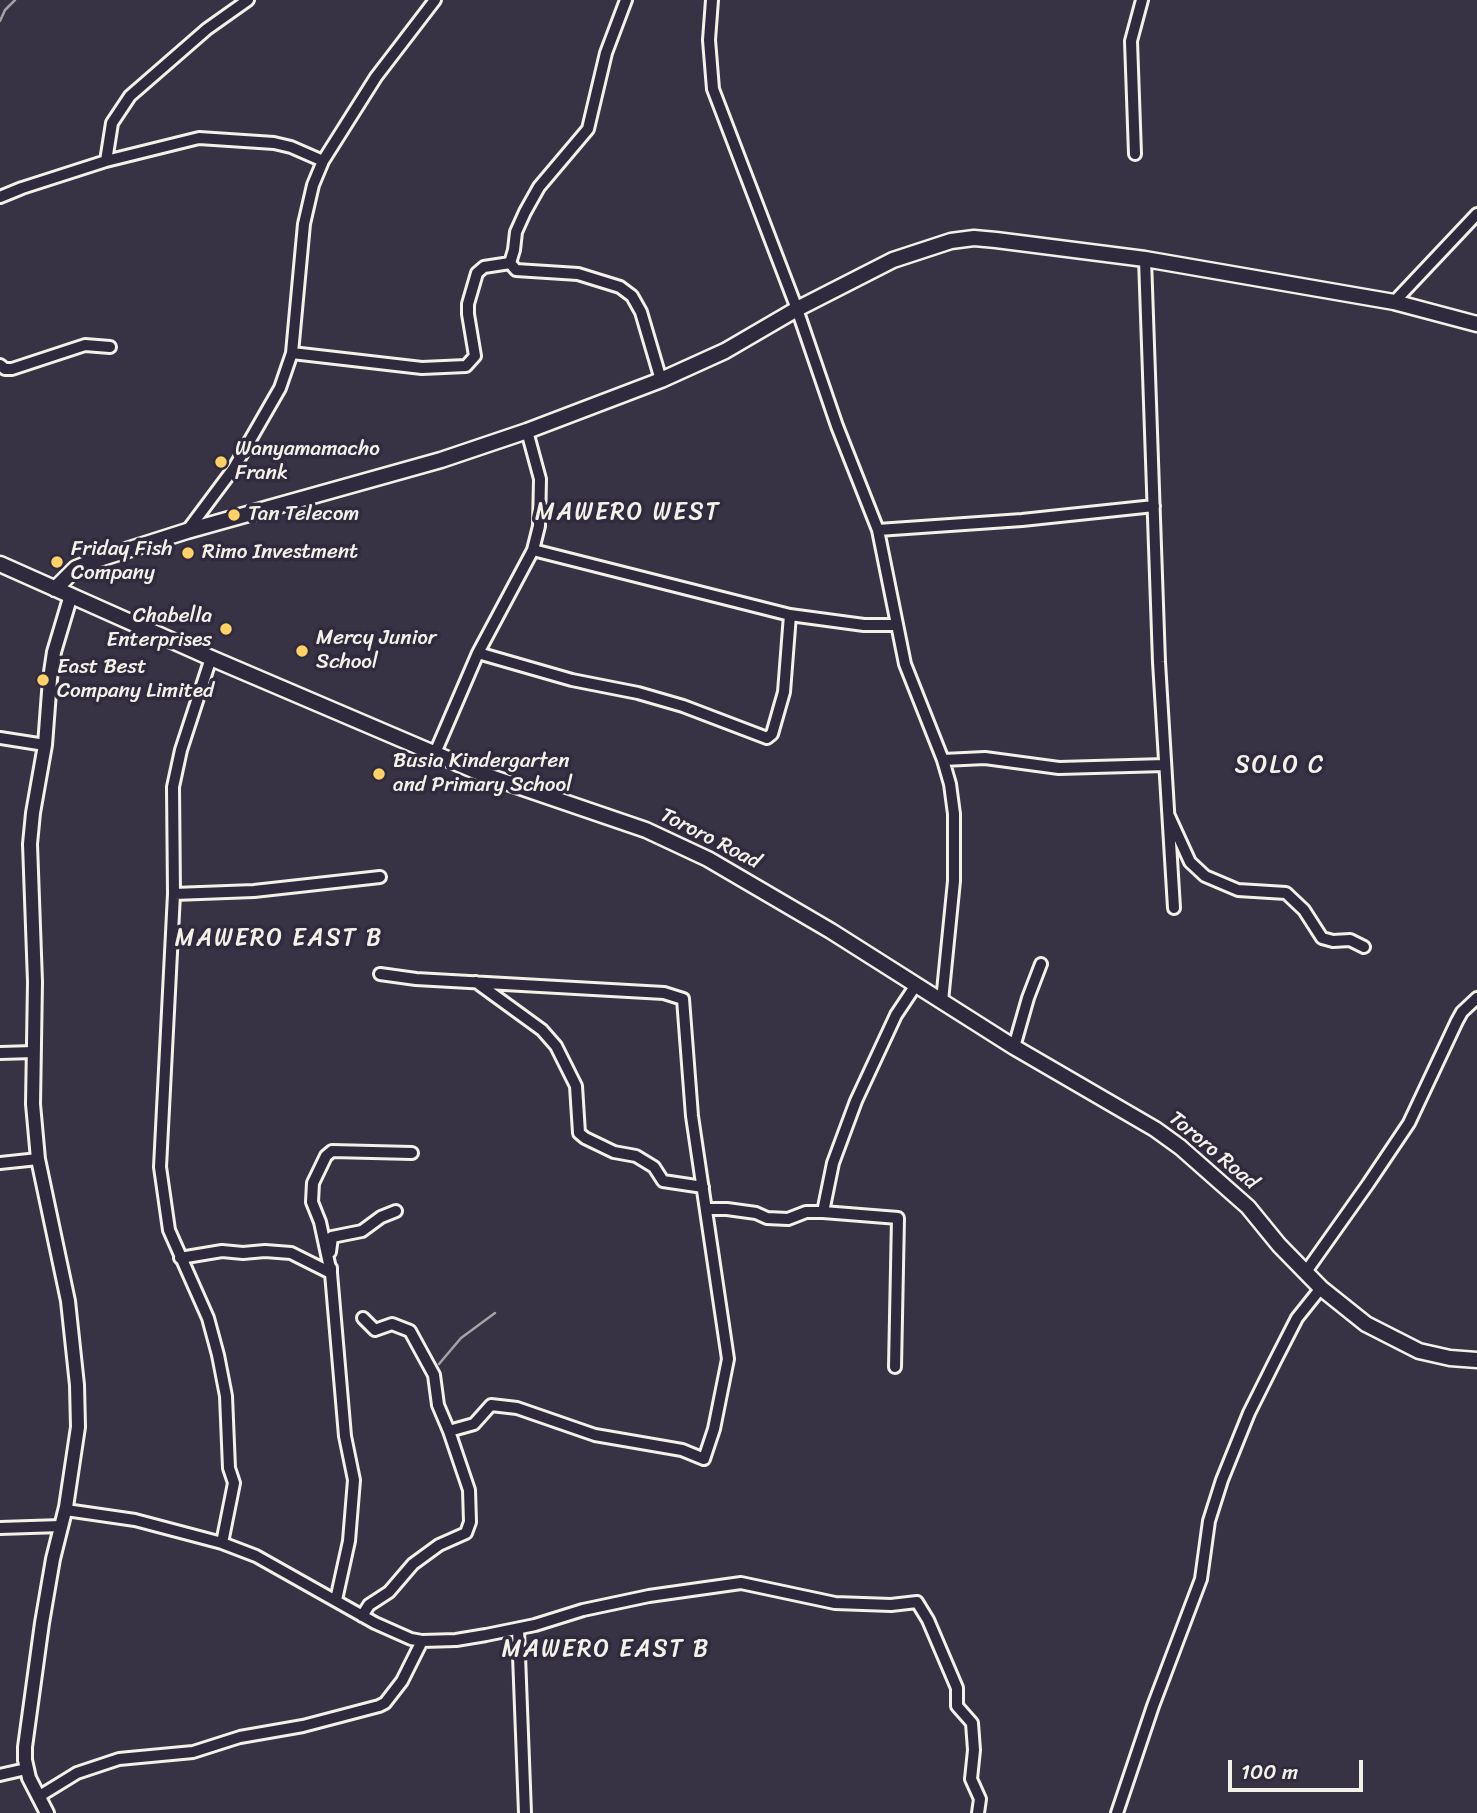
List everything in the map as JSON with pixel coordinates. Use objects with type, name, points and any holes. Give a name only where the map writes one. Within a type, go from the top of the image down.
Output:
[{"type":"main road","points":[[55,589],[69,574],[85,564],[187,531],[441,460],[527,431],[661,380],[725,351],[797,309],[892,260],[951,241],[974,238],[996,240],[1145,259],[1394,302],[1477,324]]},
{"type":"main road","name":"Tororo Road","points":[[0,564],[211,658],[508,784],[617,820],[682,846],[753,884],[1014,1047],[1155,1129],[1180,1147],[1248,1208],[1305,1273],[1366,1324],[1419,1351],[1450,1358],[1477,1360]]},
{"type":"street","points":[[106,160],[112,123],[130,96],[207,29],[248,0]]},
{"type":"street","points":[[187,531],[234,468],[280,388],[292,353],[304,224],[313,185],[323,162],[370,86],[435,0]]},
{"type":"street","points":[[510,263],[516,232],[539,187],[588,130],[606,53],[626,0]]},
{"type":"street","points":[[712,0],[709,40],[713,89],[878,530],[896,625],[913,689],[943,760],[954,805],[954,881],[942,1001]]},
{"type":"street","points":[[1135,154],[1131,41],[1142,0]]},
{"type":"street","points":[[0,197],[106,160],[199,138],[291,147],[323,162]]},
{"type":"street","points":[[1394,302],[1477,214]]},
{"type":"street","points":[[1145,259],[1159,662],[1174,908]]},
{"type":"street","points":[[292,353],[422,368],[466,366],[475,356],[468,303],[477,273],[484,267],[510,263]]},
{"type":"street","points":[[510,263],[516,270],[550,270],[578,274],[620,287],[632,296],[641,312],[661,380]]},
{"type":"street","points":[[0,365],[5,369],[12,369],[85,345],[110,347]]},
{"type":"street","points":[[435,753],[478,653],[533,550],[538,526],[540,479],[527,431]]},
{"type":"street","points":[[878,530],[1035,519],[1154,506]]},
{"type":"street","points":[[533,550],[790,615],[852,624],[896,625]]},
{"type":"street","points":[[47,1813],[26,1769],[25,1747],[42,1623],[66,1510],[78,1427],[77,1385],[68,1301],[38,1159],[33,1104],[30,844],[45,745],[54,652],[71,594]]},
{"type":"street","points":[[478,653],[572,680],[638,693],[683,706],[767,738],[772,734],[784,692],[790,615]]},
{"type":"street","points":[[211,658],[191,714],[175,773],[174,894],[160,1167],[169,1230],[208,1318],[226,1396],[229,1468],[234,1483],[222,1543]]},
{"type":"street","points":[[0,738],[45,745]]},
{"type":"street","points":[[943,760],[985,758],[1059,768],[1165,765]]},
{"type":"street","points":[[1167,810],[1190,862],[1205,876],[1238,890],[1286,893],[1304,910],[1322,938],[1334,941],[1350,940],[1364,947]]},
{"type":"street","points":[[174,894],[278,890],[380,877]]},
{"type":"street","points":[[1014,1047],[1041,964]]},
{"type":"street","points":[[380,974],[416,979],[664,993],[683,999],[692,1116],[728,1359],[714,1429],[704,1459],[682,1450],[595,1435],[517,1408],[491,1405],[474,1424],[449,1431]]},
{"type":"street","points":[[475,982],[542,1030],[556,1046],[576,1086],[579,1133],[614,1152],[636,1156],[654,1167],[663,1181],[704,1187]]},
{"type":"street","points":[[823,1212],[833,1163],[856,1101],[896,1015],[916,985]]},
{"type":"street","points":[[1305,1273],[1409,1123],[1457,1021],[1477,998]]},
{"type":"street","points":[[0,1053],[34,1052]]},
{"type":"street","points":[[331,1273],[320,1222],[312,1202],[313,1183],[326,1156],[332,1151],[412,1153]]},
{"type":"street","points":[[0,1163],[38,1159]]},
{"type":"street","points":[[706,1209],[755,1213],[767,1219],[788,1219],[806,1212],[898,1218],[895,1367]]},
{"type":"street","points":[[335,1600],[349,1541],[354,1480],[345,1436],[330,1243],[332,1237],[362,1231],[381,1217],[396,1211]]},
{"type":"street","points":[[180,1258],[222,1251],[290,1253],[331,1273]]},
{"type":"street","points":[[1116,1813],[1201,1579],[1209,1521],[1222,1480],[1249,1413],[1297,1318],[1321,1288]]},
{"type":"street","points":[[362,1616],[369,1605],[389,1592],[413,1564],[439,1545],[466,1533],[470,1522],[469,1490],[438,1405],[434,1375],[410,1331],[392,1324],[375,1330],[363,1318]]},
{"type":"street","points":[[66,1510],[135,1520],[222,1543],[256,1556],[362,1616],[411,1639],[422,1641],[456,1640],[518,1629],[649,1595],[741,1583],[817,1600],[856,1605],[917,1602],[928,1620],[957,1688],[957,1706],[972,1723],[974,1750],[971,1779],[980,1800],[978,1813]]},
{"type":"street","points":[[0,1528],[61,1526]]},
{"type":"street","points":[[518,1629],[525,1813]]},
{"type":"street","points":[[38,1797],[77,1773],[119,1759],[193,1752],[240,1737],[303,1726],[379,1706],[385,1703],[402,1681],[422,1641]]},
{"type":"street","points":[[0,1775],[26,1769]]},
{"type":"waterway","points":[[0,21],[5,10],[15,0]]},
{"type":"waterway","points":[[439,1364],[461,1338],[495,1313]]},
{"type":"place","name":"Wanyamamacho Frank","points":[[221,462]]},
{"type":"place","name":"Tan Telecom","points":[[234,515]]},
{"type":"place","name":"Rimo Investment","points":[[188,553]]},
{"type":"place","name":"Friday Fish Company","points":[[57,562]]},
{"type":"place","name":"Chabella Enterprises","points":[[226,629]]},
{"type":"place","name":"Mercy Junior School","points":[[302,651]]},
{"type":"place","name":"East Best Company Limited","points":[[43,680]]},
{"type":"place","name":"Busia Kindergarten and Primary School","points":[[379,774]]},
{"type":"district","name":"MAWERO WEST","points":[[628,513]]},
{"type":"district","name":"SOLO C","points":[[1280,766]]},
{"type":"district","name":"MAWERO EAST B","points":[[279,939]]},
{"type":"district","name":"MAWERO EAST B","points":[[606,1650]]}]
